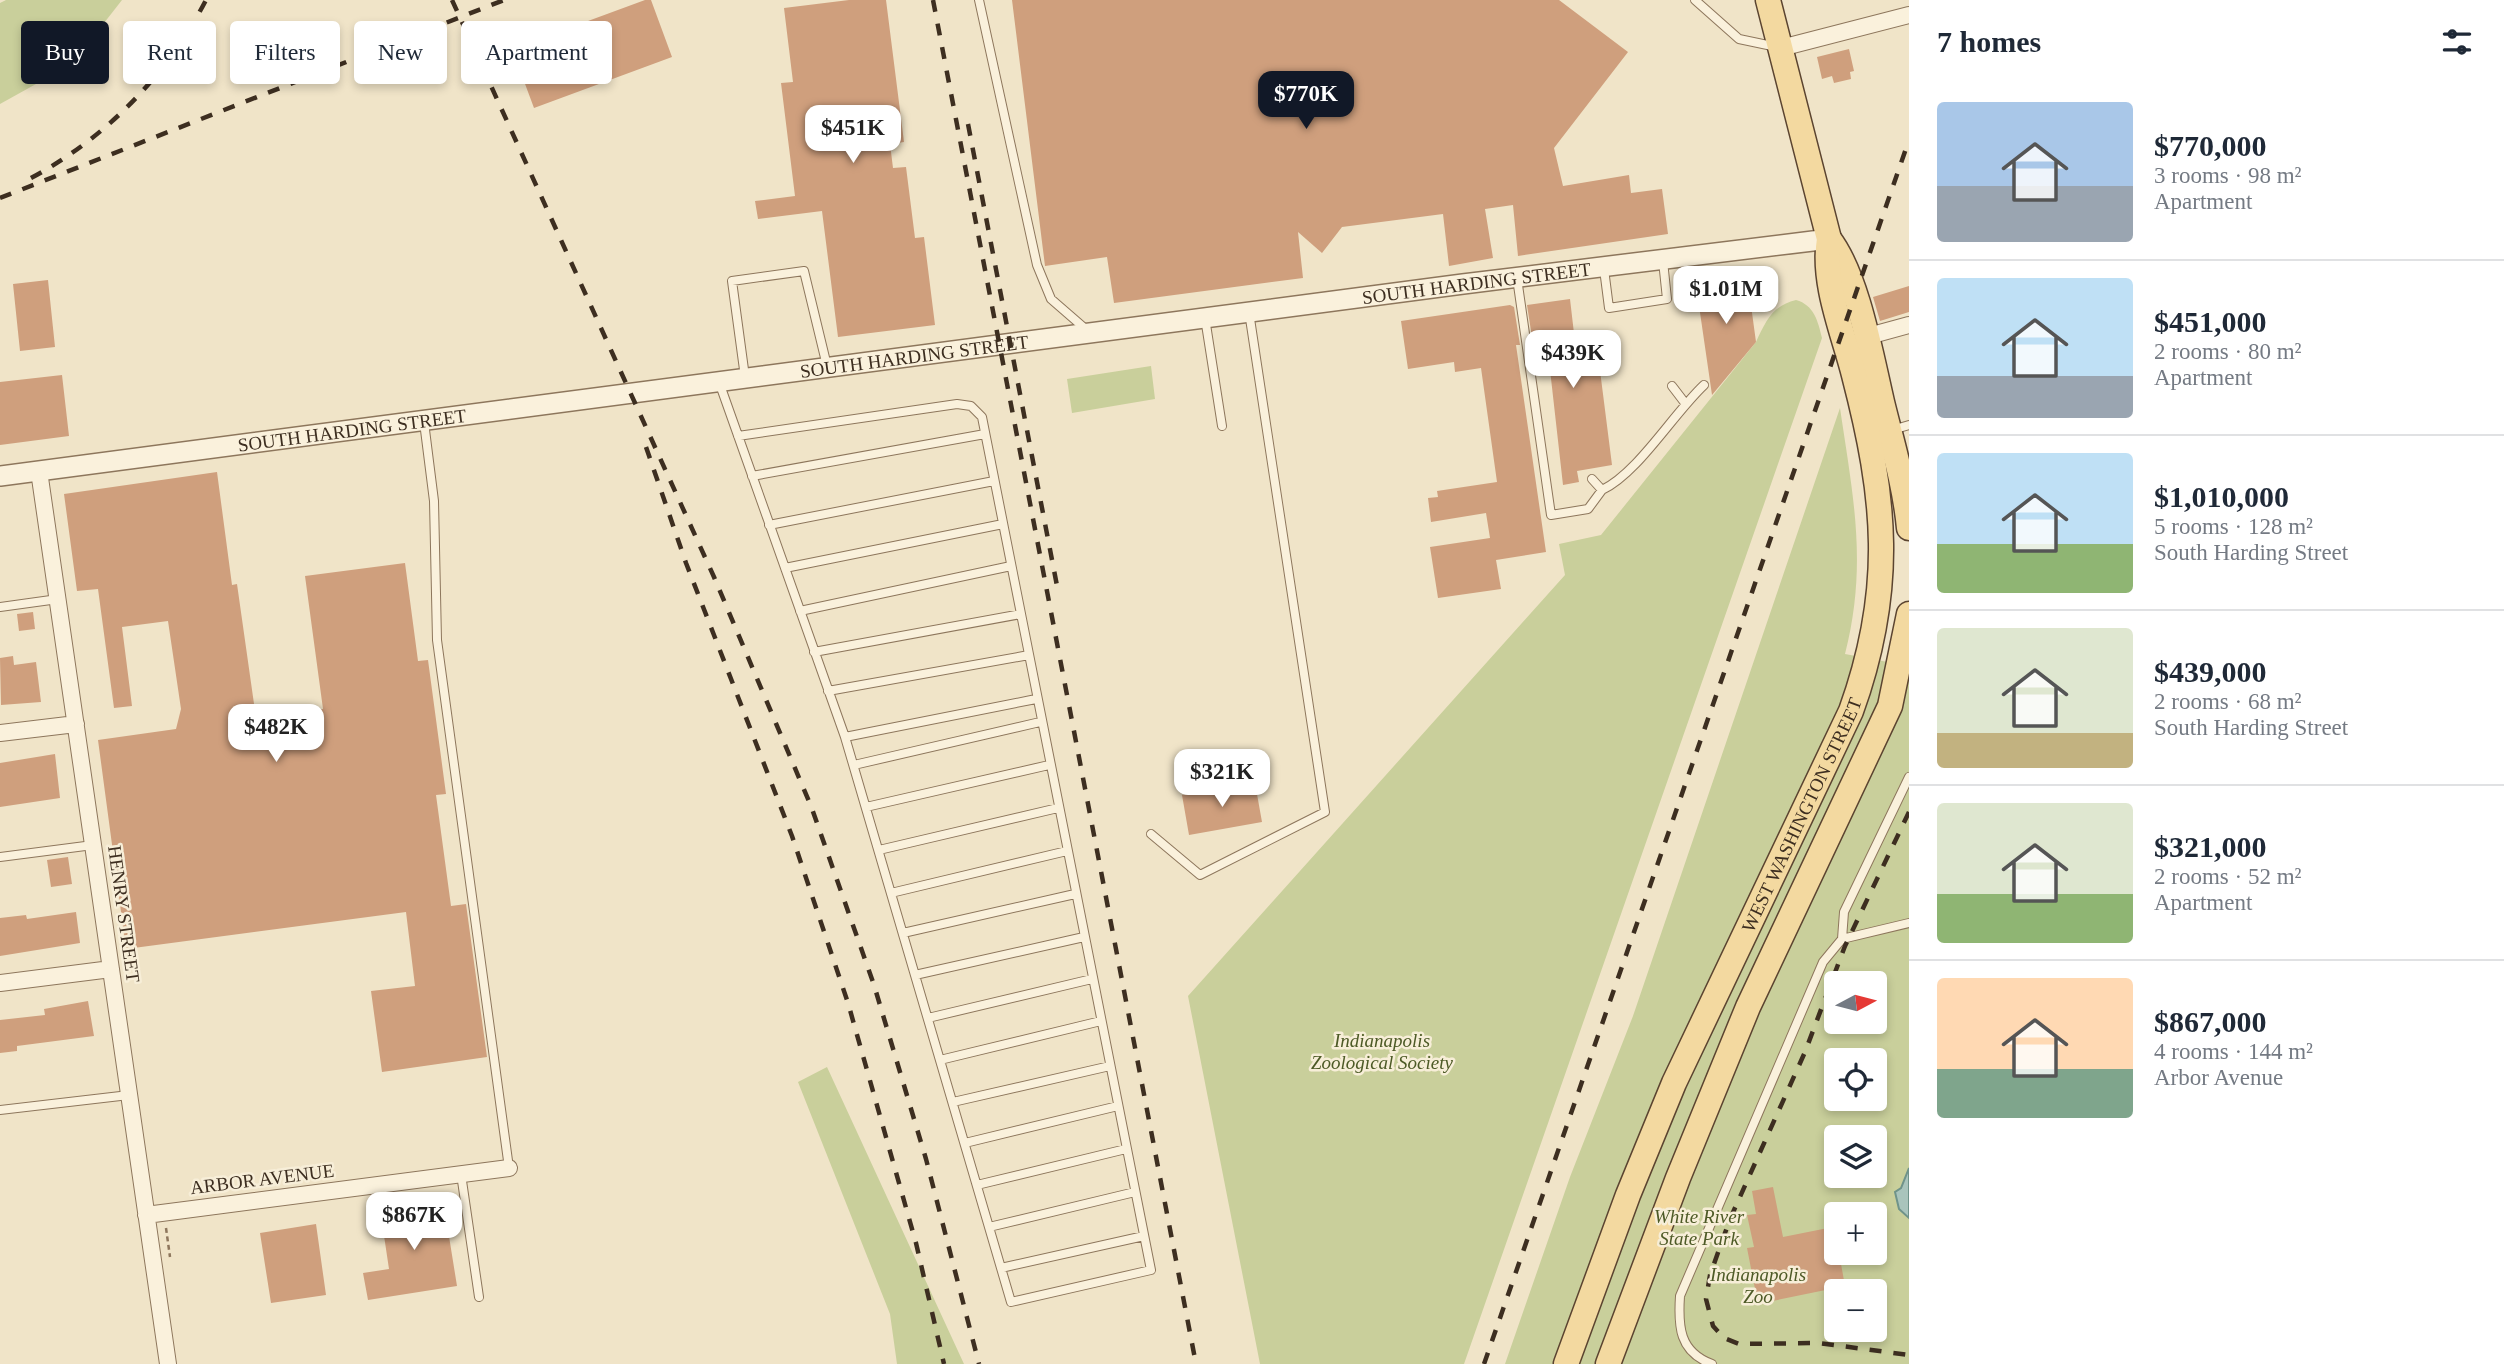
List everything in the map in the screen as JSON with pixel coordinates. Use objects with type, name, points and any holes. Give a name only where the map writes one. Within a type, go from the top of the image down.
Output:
[{"type":"main road","name":"WEST WASHINGTON STREET","points":[[1566,1364],[1628,1195],[1674,1083],[1851,711],[1875,631],[1882,565],[1880,505],[1870,444],[1828,271],[1829,239],[1768,0]]},
{"type":"main road","name":"WEST WASHINGTON STREET","points":[[1829,239],[1846,266],[1865,337],[1899,428],[1909,528]]},
{"type":"main road","name":"WEST WASHINGTON STREET","points":[[1608,1364],[1748,1007],[1890,706],[1909,614]]},
{"type":"street","points":[[1781,48],[1909,15]]},
{"type":"street","name":"SOUTH HARDING STREET","points":[[0,476],[1249,312],[1829,239]]},
{"type":"street","points":[[1865,337],[1909,325]]},
{"type":"street","name":"HENRY STREET","points":[[39,471],[168,1364]]},
{"type":"street","points":[[0,733],[76,724]]},
{"type":"street","points":[[0,983],[111,969]]},
{"type":"street","name":"ARBOR AVENUE","points":[[146,1214],[509,1168]]},
{"type":"lane","points":[[979,0],[1037,265],[1051,299],[1091,334]]},
{"type":"lane","points":[[1695,0],[1739,39],[1781,48]]},
{"type":"lane","points":[[1604,268],[1609,308],[1667,299],[1662,261]]},
{"type":"lane","points":[[745,379],[732,281],[804,271],[828,369]]},
{"type":"lane","points":[[1517,278],[1551,515],[1588,509],[1602,490],[1618,482],[1685,403],[1704,385]]},
{"type":"lane","points":[[1152,834],[1200,875],[1325,813],[1249,312]]},
{"type":"lane","points":[[1205,318],[1222,426]]},
{"type":"lane","points":[[719,382],[769,525],[785,568],[814,652],[845,737],[854,765],[1011,1302],[1151,1270],[1040,722],[982,417],[971,406],[957,404],[738,436]]},
{"type":"lane","points":[[1672,386],[1685,403]]},
{"type":"lane","points":[[424,422],[434,501],[437,640],[509,1168]]},
{"type":"lane","points":[[752,476],[985,435]]},
{"type":"lane","points":[[1592,479],[1602,490]]},
{"type":"lane","points":[[769,525],[994,481]]},
{"type":"lane","points":[[785,568],[1003,524]]},
{"type":"lane","points":[[800,611],[1011,566]]},
{"type":"lane","points":[[0,607],[58,599]]},
{"type":"lane","points":[[814,652],[1021,614]]},
{"type":"lane","points":[[828,691],[1029,655]]},
{"type":"lane","points":[[845,737],[1036,699]]},
{"type":"lane","points":[[854,765],[1040,722]]},
{"type":"lane","points":[[866,807],[1049,765]]},
{"type":"lane","points":[[1712,1364],[1688,1348],[1678,1326],[1680,1296],[1823,962],[1842,939],[1844,912],[1909,777]]},
{"type":"lane","points":[[879,850],[1058,808]]},
{"type":"lane","points":[[0,858],[93,845]]},
{"type":"lane","points":[[891,893],[1066,851]]},
{"type":"lane","points":[[903,933],[1075,894]]},
{"type":"lane","points":[[1842,939],[1909,923]]},
{"type":"lane","points":[[915,975],[1084,937]]},
{"type":"lane","points":[[928,1018],[1092,979]]},
{"type":"lane","points":[[940,1060],[1101,1021]]},
{"type":"lane","points":[[953,1102],[1110,1066]]},
{"type":"lane","points":[[0,1110],[129,1094]]},
{"type":"lane","points":[[965,1143],[1118,1106]]},
{"type":"lane","points":[[977,1185],[1126,1149]]},
{"type":"lane","points":[[461,1174],[479,1297]]},
{"type":"lane","points":[[989,1227],[1135,1192]]},
{"type":"lane","points":[[1002,1268],[1144,1236]]},
{"type":"path","points":[[167,1231],[171,1261]]},
{"type":"green space","points":[[6,0],[122,0],[106,21],[21,21],[21,84],[36,84],[0,104],[0,3]]},
{"type":"green space","name":"Indianapolis Zoological Society","points":[[1796,300],[1811,310],[1822,338],[1464,1364],[1260,1364],[1188,996],[1565,575],[1559,544],[1601,535],[1756,342],[1775,310]]},
{"type":"green space","points":[[1151,366],[1155,399],[1072,413],[1067,379]]},
{"type":"green space","name":"White River State Park","points":[[1840,408],[1853,501],[1857,560],[1856,590],[1845,654],[1909,666],[1909,1364],[1505,1364],[1570,1177],[1633,1016]]},
{"type":"green space","points":[[827,1067],[964,1364],[897,1364],[890,1314],[798,1082]]},
{"type":"water","points":[[1909,1168],[1909,1218],[1899,1209],[1895,1192],[1901,1188]]},
{"type":"building","points":[[651,0],[672,57],[612,79],[612,21],[588,21]]},
{"type":"building","points":[[849,0],[886,0],[904,142],[890,144],[893,168],[906,167],[915,238],[924,237],[935,325],[838,337],[822,211],[758,219],[755,201],[795,196],[781,83],[793,82],[784,8]]},
{"type":"building","points":[[1012,0],[1559,0],[1628,52],[1554,148],[1563,186],[1629,175],[1631,193],[1662,189],[1668,234],[1518,256],[1513,205],[1485,209],[1493,258],[1449,266],[1443,214],[1342,227],[1322,253],[1298,232],[1303,278],[1114,303],[1107,257],[1045,266]]},
{"type":"building","points":[[1849,49],[1854,71],[1850,72],[1851,79],[1834,83],[1832,76],[1822,79],[1817,57]]},
{"type":"building","points":[[525,84],[599,84],[534,108]]},
{"type":"building","points":[[1747,276],[1756,342],[1712,395],[1696,285]]},
{"type":"building","points":[[48,280],[55,347],[20,351],[13,284]]},
{"type":"building","points":[[1909,286],[1909,312],[1880,321],[1873,297]]},
{"type":"building","points":[[1570,299],[1575,342],[1596,339],[1612,465],[1577,471],[1579,482],[1563,485],[1547,343],[1533,344],[1527,305]]},
{"type":"building","points":[[1510,305],[1514,307],[1520,345],[1516,345],[1546,552],[1496,560],[1501,589],[1438,598],[1430,547],[1490,538],[1486,513],[1431,522],[1428,498],[1438,497],[1437,491],[1497,482],[1481,368],[1455,372],[1454,362],[1408,369],[1401,321]]},
{"type":"building","points":[[62,375],[69,436],[0,445],[0,382]]},
{"type":"building","points":[[217,472],[232,585],[237,584],[256,718],[323,709],[305,576],[405,563],[418,661],[428,660],[446,794],[436,795],[451,906],[466,904],[487,1057],[382,1072],[371,991],[415,986],[406,912],[126,949],[98,740],[176,729],[181,709],[168,621],[122,627],[132,706],[114,708],[98,589],[77,591],[64,494]]},
{"type":"building","points":[[33,612],[35,629],[19,631],[17,614]]},
{"type":"building","points":[[13,656],[14,665],[36,662],[41,702],[1,705],[0,658]]},
{"type":"building","points":[[55,754],[60,798],[0,807],[0,763]]},
{"type":"building","points":[[1255,783],[1262,822],[1189,835],[1182,795]]},
{"type":"building","points":[[68,857],[72,884],[51,887],[47,860]]},
{"type":"building","points":[[76,912],[80,943],[0,956],[0,918],[26,915],[27,919]]},
{"type":"building","points":[[88,1001],[94,1036],[17,1046],[17,1051],[0,1053],[0,1020],[45,1015],[44,1009]]},
{"type":"building","points":[[1773,1187],[1783,1237],[1824,1229],[1824,1265],[1841,1265],[1844,1279],[1824,1279],[1824,1290],[1758,1304],[1747,1248],[1754,1247],[1747,1215],[1756,1214],[1752,1191]]},
{"type":"building","points":[[443,1199],[457,1286],[368,1300],[363,1273],[389,1269],[380,1209]]},
{"type":"building","points":[[316,1224],[326,1295],[271,1303],[260,1233]]},
{"type":"railway","points":[[31,178],[84,144],[132,102],[173,54],[206,0]]},
{"type":"railway","points":[[452,0],[714,577],[811,806],[874,985],[926,1159],[979,1364]]},
{"type":"railway","points":[[0,198],[504,0]]},
{"type":"railway","points":[[933,0],[1196,1364]]},
{"type":"railway","points":[[968,124],[1058,591]]},
{"type":"railway","points":[[1484,1364],[1909,140]]},
{"type":"railway","points":[[646,447],[686,563],[792,836],[848,1003],[916,1243],[944,1364]]},
{"type":"railway","points":[[1909,812],[1845,946],[1805,1052],[1730,1219],[1710,1275],[1706,1299],[1713,1326],[1724,1338],[1739,1344],[1819,1343],[1909,1355]]},
{"type":"park label","name":"Indianapolis Zoo","points":[[1758,1285]]}]
